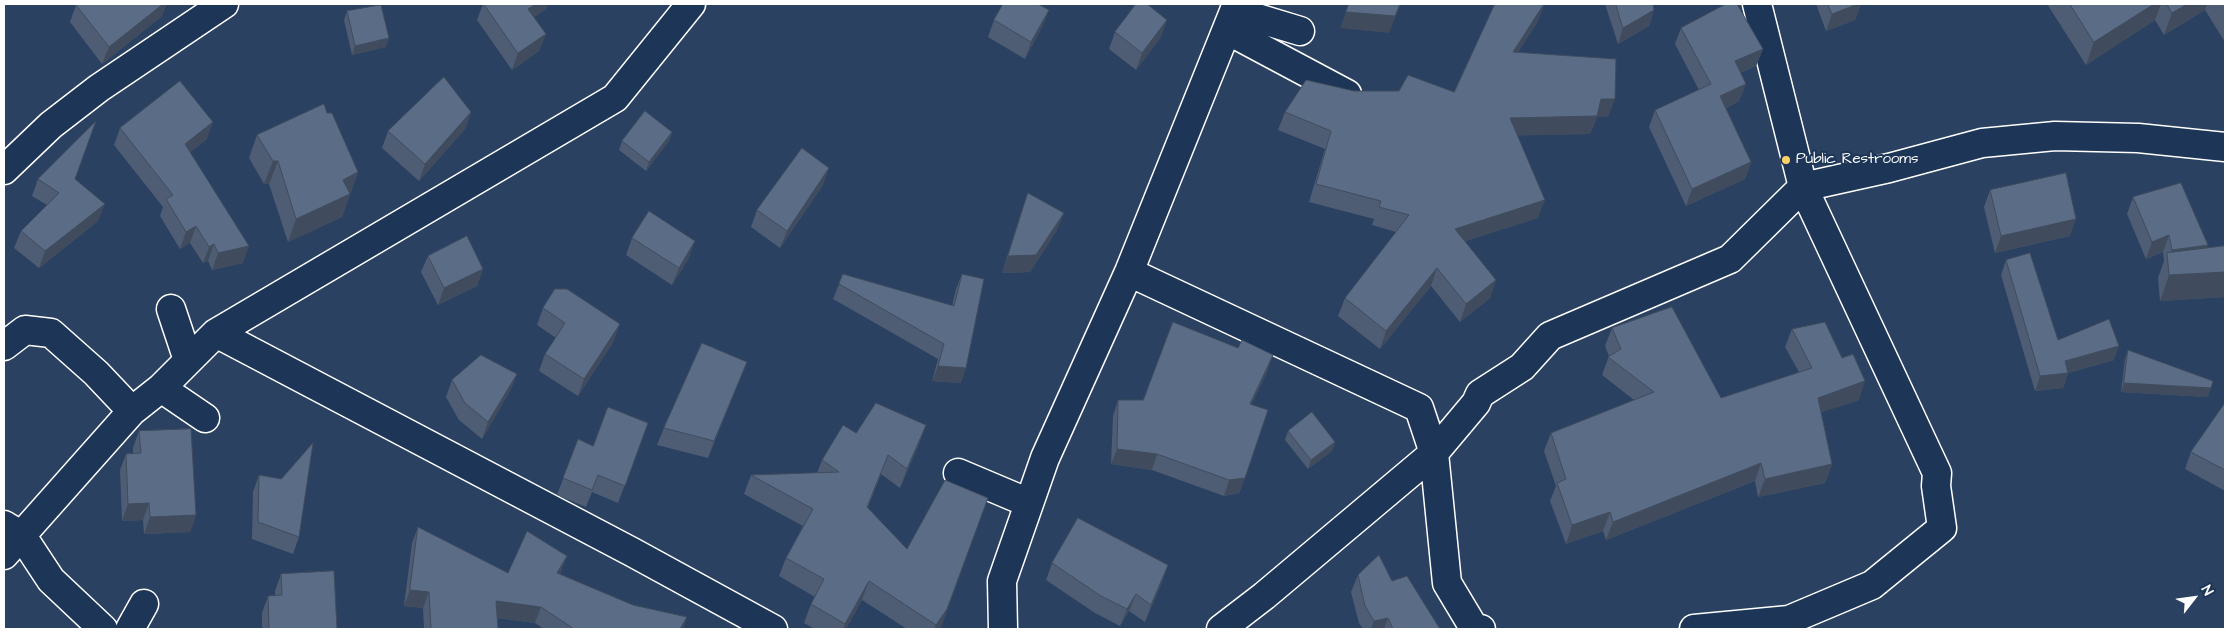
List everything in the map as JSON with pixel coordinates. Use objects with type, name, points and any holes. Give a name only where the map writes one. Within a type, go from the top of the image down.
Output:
[{"type":"street","points":[[4,170],[51,124],[100,88],[224,4]]},
{"type":"street","points":[[4,555],[13,530],[132,410],[161,388],[216,333],[615,98],[691,4]]},
{"type":"street","points":[[1694,629],[1789,620],[1872,585],[1942,528],[1936,486],[1937,473],[1803,187],[1757,4]]},
{"type":"street","points":[[1233,15],[1300,31]]},
{"type":"street","points":[[1233,15],[1347,94]]},
{"type":"street","points":[[1003,629],[1002,581],[1044,458],[1129,272],[1233,15]]},
{"type":"street","points":[[1221,629],[1264,596],[1434,452],[1476,403],[1480,394],[1522,367],[1550,336],[1730,258],[1803,187],[1889,168],[1982,142],[2064,136],[2138,138],[2225,147]]},
{"type":"street","points":[[1129,272],[1419,408],[1434,452],[1447,583],[1477,629]]},
{"type":"street","points":[[171,309],[188,360]]},
{"type":"street","points":[[4,346],[25,330],[52,333],[96,373],[132,410]]},
{"type":"street","points":[[216,333],[632,552],[773,629]]},
{"type":"street","points":[[161,388],[205,418]]},
{"type":"street","points":[[958,473],[1029,502]]},
{"type":"street","points":[[13,530],[51,580],[102,629]]},
{"type":"street","points":[[130,629],[144,604]]},
{"type":"building","points":[[163,4],[109,47],[76,5]]},
{"type":"building","points":[[484,4],[536,4],[528,9],[546,34],[518,53]]},
{"type":"building","points":[[1003,4],[1038,4],[1049,10],[1031,42],[994,20]]},
{"type":"building","points":[[1136,4],[1147,4],[1167,20],[1142,53],[1115,32]]},
{"type":"building","points":[[1349,4],[1400,4],[1395,16],[1346,12]]},
{"type":"building","points":[[1495,4],[1544,4],[1513,52],[1616,59],[1615,99],[1601,99],[1597,116],[1510,118],[1545,200],[1455,229],[1496,280],[1466,304],[1437,268],[1386,331],[1345,298],[1409,215],[1379,207],[1381,201],[1316,184],[1331,131],[1285,112],[1306,80],[1354,91],[1399,91],[1408,75],[1454,92]]},
{"type":"building","points":[[1616,4],[1653,4],[1654,10],[1623,28]]},
{"type":"building","points":[[1726,4],[1737,4],[1763,49],[1735,61],[1746,84],[1720,96],[1751,162],[1692,189],[1655,110],[1711,84],[1681,28]]},
{"type":"building","points":[[1828,4],[1858,4],[1832,14]]},
{"type":"building","points":[[2070,4],[2154,4],[2094,42]]},
{"type":"building","points":[[2167,4],[2187,4],[2172,13]]},
{"type":"building","points":[[381,5],[389,38],[355,46],[347,11]]},
{"type":"building","points":[[444,77],[471,112],[425,164],[388,131]]},
{"type":"building","points":[[180,81],[213,122],[185,144],[249,246],[218,253],[214,244],[209,247],[196,226],[186,232],[166,199],[173,195],[120,128]]},
{"type":"building","points":[[324,104],[327,113],[332,113],[358,172],[343,180],[350,194],[296,219],[278,161],[273,161],[257,135]]},
{"type":"building","points":[[645,111],[672,132],[649,162],[622,141]]},
{"type":"building","points":[[96,121],[75,179],[105,204],[45,251],[21,231],[59,193],[38,179]]},
{"type":"building","points":[[802,148],[829,168],[787,231],[757,210]]},
{"type":"building","points":[[2066,173],[2076,219],[2001,236],[1990,190]]},
{"type":"building","points":[[2181,183],[2208,245],[2172,250],[2169,235],[2152,242],[2133,197]]},
{"type":"building","points":[[1028,193],[1064,213],[1036,255],[1008,256]]},
{"type":"building","points":[[649,211],[695,241],[679,268],[632,238]]},
{"type":"building","points":[[467,236],[483,269],[444,288],[428,256]]},
{"type":"building","points":[[2225,246],[2225,272],[2169,275],[2167,253]]},
{"type":"building","points":[[2030,253],[2058,340],[2109,319],[2119,346],[2065,361],[2068,373],[2040,376],[2006,260]]},
{"type":"building","points":[[843,274],[954,306],[962,274],[984,279],[966,368],[938,366],[944,344],[839,284]]},
{"type":"building","points":[[555,289],[567,289],[620,324],[584,379],[545,354],[565,323],[543,308]]},
{"type":"building","points":[[1672,307],[1721,398],[1812,368],[1792,329],[1825,322],[1842,358],[1853,354],[1865,381],[1818,398],[1832,464],[1765,479],[1761,463],[1613,522],[1610,512],[1572,525],[1557,483],[1566,479],[1551,433],[1654,392],[1608,357],[1621,349],[1612,328]]},
{"type":"building","points":[[1173,322],[1238,348],[1242,340],[1273,355],[1250,404],[1268,410],[1245,478],[1229,480],[1157,454],[1117,449],[1118,400],[1143,400]]},
{"type":"building","points":[[702,343],[747,362],[714,441],[664,428]]},
{"type":"building","points":[[2128,350],[2213,381],[2211,388],[2124,383]]},
{"type":"building","points":[[481,355],[517,374],[488,422],[465,403],[452,380]]},
{"type":"building","points":[[876,403],[926,425],[907,469],[888,455],[867,507],[907,549],[945,480],[988,498],[947,609],[936,625],[869,581],[845,624],[811,604],[824,579],[786,558],[813,509],[751,475],[839,472],[822,460],[843,425],[856,433]]},
{"type":"building","points":[[2225,403],[2225,470],[2191,452]]},
{"type":"building","points":[[608,407],[648,423],[625,486],[598,475],[592,490],[563,478],[578,439],[593,446]]},
{"type":"building","points":[[1312,412],[1335,442],[1311,460],[1288,431]]},
{"type":"building","points":[[191,429],[196,515],[150,517],[149,503],[128,504],[126,454],[141,453],[139,431]]},
{"type":"building","points":[[313,443],[299,537],[258,522],[259,475],[281,479]]},
{"type":"building","points":[[1078,518],[1168,565],[1151,605],[1136,594],[1127,609],[1101,596],[1052,563]]},
{"type":"building","points":[[418,527],[508,573],[527,531],[567,556],[557,573],[633,605],[687,617],[680,629],[574,629],[541,607],[496,601],[498,629],[431,629],[429,592],[410,590]]},
{"type":"building","points":[[1379,555],[1392,581],[1407,576],[1440,629],[1393,629],[1388,618],[1374,621],[1365,606],[1358,575]]},
{"type":"building","points":[[334,571],[337,629],[269,629],[268,596],[282,595],[281,574]]},
{"type":"place","name":"Public Restrooms","points":[[1786,160]]}]
